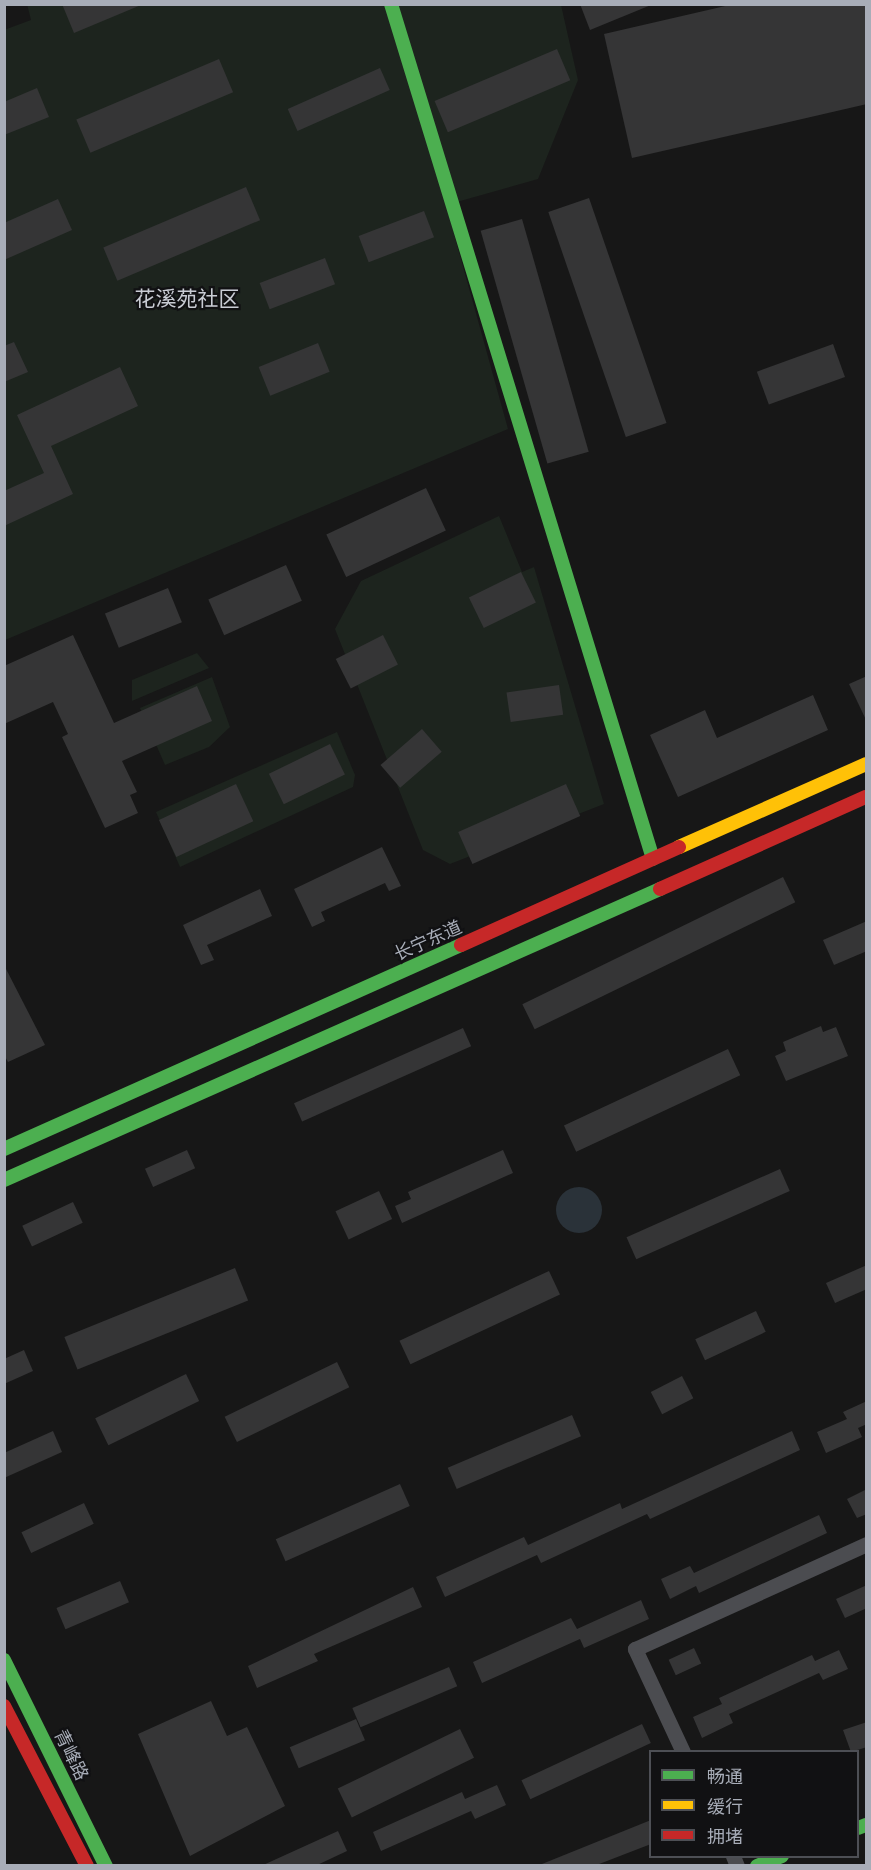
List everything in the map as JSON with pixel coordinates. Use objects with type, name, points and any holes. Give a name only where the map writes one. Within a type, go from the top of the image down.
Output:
[{"type":"main road","points":[[391,4],[653,860]]},
{"type":"main road","name":"长宁东道","points":[[4,1149],[867,764]]},
{"type":"main road","points":[[4,1180],[867,797]]},
{"type":"main road","name":"青峰路","points":[[4,1660],[106,1866]]},
{"type":"main road","name":"青峰路","points":[[4,1706],[87,1866]]},
{"type":"main road","points":[[757,1866],[779,1858]]},
{"type":"street","points":[[682,1750],[635,1649],[867,1544]]},
{"type":"shaded area","points":[[27,4],[561,5],[578,80],[538,179],[446,205],[508,429],[5,640],[4,30],[31,20]]},
{"type":"shaded area","points":[[499,516],[522,572],[534,567],[604,804],[450,864],[423,850],[335,629],[361,581]]},
{"type":"shaded area","points":[[197,653],[209,668],[132,701],[132,680]]},
{"type":"shaded area","points":[[212,677],[230,727],[209,747],[165,765],[140,708]]},
{"type":"shaded area","points":[[337,732],[355,775],[353,787],[180,867],[156,812]]},
{"type":"shaded area","points":[[579,1187],[595,1194],[602,1210],[595,1226],[579,1233],[563,1226],[556,1210],[563,1194]]},
{"type":"building","points":[[62,4],[141,4],[141,5],[74,33]]},
{"type":"building","points":[[580,4],[651,4],[651,5],[590,30]]},
{"type":"building","points":[[734,4],[867,4],[867,104],[632,158],[604,34]]},
{"type":"building","points":[[557,49],[570,80],[448,132],[435,101]]},
{"type":"building","points":[[219,59],[233,92],[90,153],[76,120]]},
{"type":"building","points":[[380,68],[390,90],[297,131],[288,109]]},
{"type":"building","points":[[37,88],[49,117],[4,135],[4,102]]},
{"type":"building","points":[[246,187],[260,220],[117,281],[103,248]]},
{"type":"building","points":[[589,198],[666,423],[626,437],[548,212]]},
{"type":"building","points":[[58,199],[72,230],[4,260],[4,223]]},
{"type":"building","points":[[424,211],[434,237],[369,262],[359,236]]},
{"type":"building","points":[[522,219],[589,452],[547,463],[481,231]]},
{"type":"building","points":[[325,258],[335,284],[270,309],[260,283]]},
{"type":"building","points":[[14,342],[28,372],[4,382],[4,346]]},
{"type":"building","points":[[318,343],[330,372],[270,396],[259,367]]},
{"type":"building","points":[[833,344],[845,377],[769,405],[757,372]]},
{"type":"building","points":[[120,367],[138,406],[51,446],[73,494],[4,526],[4,491],[44,473],[17,415]]},
{"type":"building","points":[[426,488],[446,531],[346,577],[326,534]]},
{"type":"building","points":[[286,565],[302,601],[224,635],[208,600]]},
{"type":"building","points":[[521,572],[536,603],[484,628],[469,597]]},
{"type":"building","points":[[168,588],[182,622],[119,648],[105,613]]},
{"type":"building","points":[[73,635],[114,723],[197,686],[212,721],[122,761],[137,792],[130,795],[138,813],[105,828],[62,737],[68,734],[53,702],[4,724],[4,666]]},
{"type":"building","points":[[383,635],[398,664],[351,688],[336,659]]},
{"type":"building","points":[[867,676],[867,722],[849,684]]},
{"type":"building","points":[[559,685],[563,715],[511,722],[507,692]]},
{"type":"building","points":[[813,695],[828,730],[678,797],[650,735],[705,710],[717,738]]},
{"type":"building","points":[[422,729],[442,752],[400,788],[380,765]]},
{"type":"building","points":[[330,744],[345,775],[284,804],[269,774]]},
{"type":"building","points":[[236,784],[253,821],[176,857],[159,820]]},
{"type":"building","points":[[566,784],[580,816],[472,864],[458,832]]},
{"type":"building","points":[[382,847],[401,886],[389,891],[385,883],[321,912],[325,921],[312,927],[294,889]]},
{"type":"building","points":[[783,877],[795,902],[535,1029],[522,1004]]},
{"type":"building","points":[[260,889],[272,916],[207,945],[214,960],[201,965],[183,925]]},
{"type":"building","points":[[867,921],[867,951],[834,965],[823,940]]},
{"type":"building","points":[[4,965],[45,1045],[8,1062],[4,1055]]},
{"type":"building","points":[[821,1026],[823,1032],[836,1027],[848,1056],[786,1081],[775,1056],[786,1051],[783,1042]]},
{"type":"building","points":[[463,1028],[471,1046],[302,1122],[294,1103]]},
{"type":"building","points":[[728,1049],[740,1075],[576,1152],[564,1125]]},
{"type":"building","points":[[187,1150],[195,1168],[153,1187],[145,1169]]},
{"type":"building","points":[[503,1150],[513,1173],[402,1223],[395,1206],[411,1199],[408,1192]]},
{"type":"building","points":[[780,1169],[790,1191],[636,1259],[627,1237]]},
{"type":"building","points":[[379,1191],[392,1219],[349,1239],[335,1211]]},
{"type":"building","points":[[73,1202],[83,1223],[32,1247],[22,1226]]},
{"type":"building","points":[[867,1265],[867,1289],[835,1303],[826,1283]]},
{"type":"building","points":[[235,1268],[248,1300],[78,1369],[64,1337]]},
{"type":"building","points":[[549,1271],[560,1295],[410,1364],[399,1341]]},
{"type":"building","points":[[756,1311],[766,1332],[705,1360],[695,1339]]},
{"type":"building","points":[[24,1350],[33,1371],[4,1384],[4,1359]]},
{"type":"building","points":[[337,1362],[349,1387],[237,1442],[225,1417]]},
{"type":"building","points":[[186,1374],[199,1401],[108,1445],[95,1418]]},
{"type":"building","points":[[682,1376],[693,1398],[662,1414],[651,1392]]},
{"type":"building","points":[[867,1401],[867,1424],[858,1428],[862,1437],[826,1453],[817,1432],[847,1419],[843,1412]]},
{"type":"building","points":[[572,1415],[581,1436],[457,1489],[448,1468]]},
{"type":"building","points":[[53,1431],[62,1452],[4,1478],[4,1453]]},
{"type":"building","points":[[792,1431],[800,1450],[650,1519],[647,1514],[541,1563],[537,1555],[445,1597],[436,1577],[524,1537],[528,1545],[620,1503],[622,1509]]},
{"type":"building","points":[[400,1484],[410,1506],[286,1561],[276,1539]]},
{"type":"building","points":[[867,1489],[867,1514],[857,1518],[847,1499]]},
{"type":"building","points":[[84,1503],[94,1524],[31,1553],[21,1532]]},
{"type":"building","points":[[819,1515],[827,1533],[699,1593],[696,1586],[670,1599],[661,1579],[690,1566],[694,1573]]},
{"type":"building","points":[[120,1581],[129,1602],[65,1629],[56,1608]]},
{"type":"building","points":[[867,1585],[867,1608],[845,1618],[836,1599]]},
{"type":"building","points":[[413,1587],[422,1607],[314,1654],[318,1661],[257,1688],[248,1666]]},
{"type":"building","points":[[641,1600],[649,1619],[584,1648],[580,1639],[482,1683],[473,1662],[571,1618],[577,1629]]},
{"type":"building","points":[[694,1648],[701,1663],[676,1675],[669,1660]]},
{"type":"building","points":[[839,1650],[848,1669],[823,1680],[819,1673],[729,1714],[733,1723],[702,1738],[693,1717],[722,1704],[719,1698],[812,1655],[815,1661]]},
{"type":"building","points":[[449,1667],[457,1686],[361,1727],[352,1708]]},
{"type":"building","points":[[211,1701],[227,1736],[247,1727],[285,1806],[190,1856],[138,1734]]},
{"type":"building","points":[[356,1719],[365,1740],[299,1768],[290,1747]]},
{"type":"building","points":[[867,1722],[867,1747],[850,1750],[843,1730]]},
{"type":"building","points":[[642,1724],[651,1743],[530,1799],[521,1780]]},
{"type":"building","points":[[460,1729],[474,1758],[352,1817],[338,1789]]},
{"type":"building","points":[[497,1785],[506,1805],[475,1819],[471,1811],[381,1851],[373,1832],[462,1792],[465,1799]]},
{"type":"building","points":[[649,1821],[649,1845],[594,1866],[537,1866]]},
{"type":"building","points":[[338,1831],[347,1851],[315,1866],[261,1866]]},
{"type":"traffic: fast","points":[[391,4],[653,859]]},
{"type":"traffic: fast","points":[[4,1180],[660,889]]},
{"type":"traffic: fast","points":[[4,1149],[461,945]]},
{"type":"traffic: fast","points":[[4,1660],[106,1866]]},
{"type":"traffic: fast","points":[[859,1828],[866,1825]]},
{"type":"traffic: fast","points":[[757,1866],[777,1858]]},
{"type":"traffic: slow","points":[[679,847],[866,764]]},
{"type":"traffic: jam","points":[[660,889],[866,797]]},
{"type":"traffic: jam","points":[[461,945],[679,847]]},
{"type":"traffic: jam","points":[[4,1706],[87,1866]]},
{"type":"district","name":"花溪苑社区","points":[[187,298]]}]
